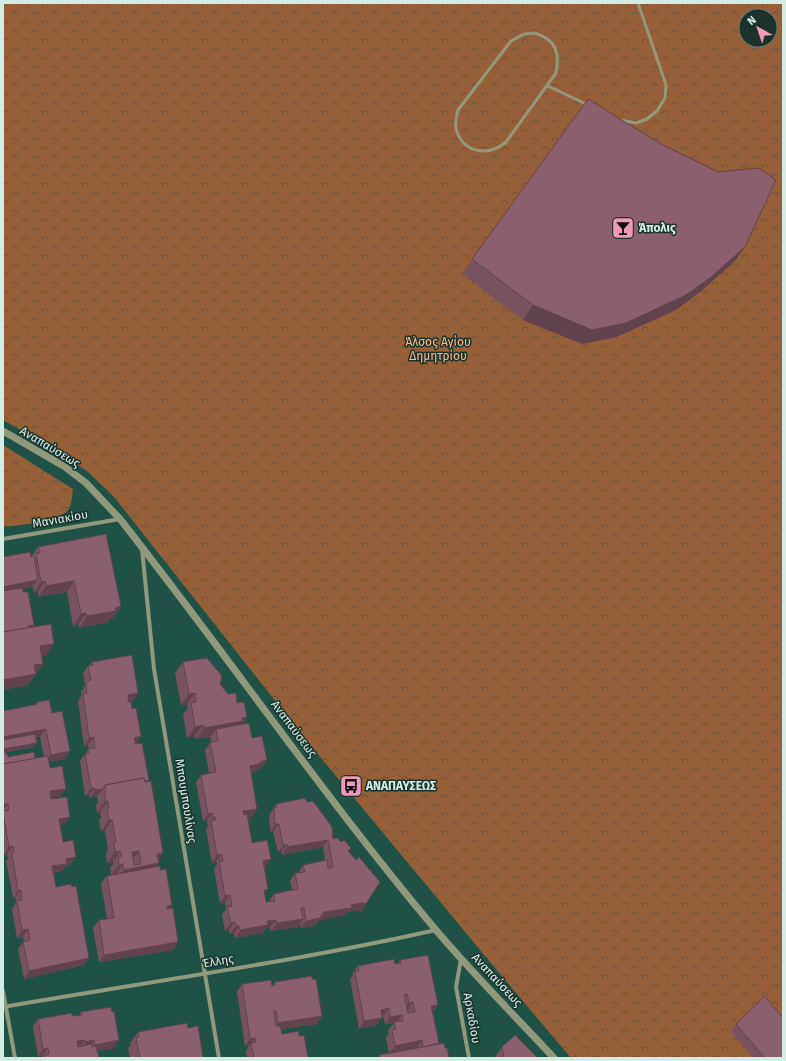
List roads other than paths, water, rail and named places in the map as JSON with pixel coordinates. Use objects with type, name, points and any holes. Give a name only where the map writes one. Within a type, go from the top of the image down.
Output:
[{"type":"street","name":"Αναπαύσεως","points":[[3,432],[65,467],[86,483],[120,519],[142,546],[333,800],[436,930],[554,1058]]},
{"type":"street","name":"Μανιακίου","points":[[3,539],[120,519]]},
{"type":"street","name":"Μπουμπουλίνας","points":[[142,546],[154,669],[219,1058]]},
{"type":"street","name":"Έλλης","points":[[4,1006],[392,940],[436,930]]},
{"type":"street","name":"Αρκαδίου","points":[[461,958],[456,987],[469,1058]]},
{"type":"street","points":[[3,991],[4,1006],[15,1058]]},
{"type":"lane","points":[[613,117],[636,123],[647,119],[657,111],[665,98],[666,85],[638,3]]},
{"type":"lane","points":[[535,33],[544,36],[555,47],[558,60],[556,73],[548,86],[500,148],[491,151],[482,151],[470,148],[461,140],[456,131],[455,123],[458,110],[511,41],[524,34],[535,33]]},
{"type":"lane","points":[[548,86],[591,106]]},
{"type":"place","name":"Άπολις","points":[[623,228]]},
{"type":"place","name":"ΑΝΑΠΑΥΣΕΩΣ","points":[[351,786]]},
{"type":"park label","name":"Άλσος Αγίου Δημητρίου","points":[[438,349]]}]
